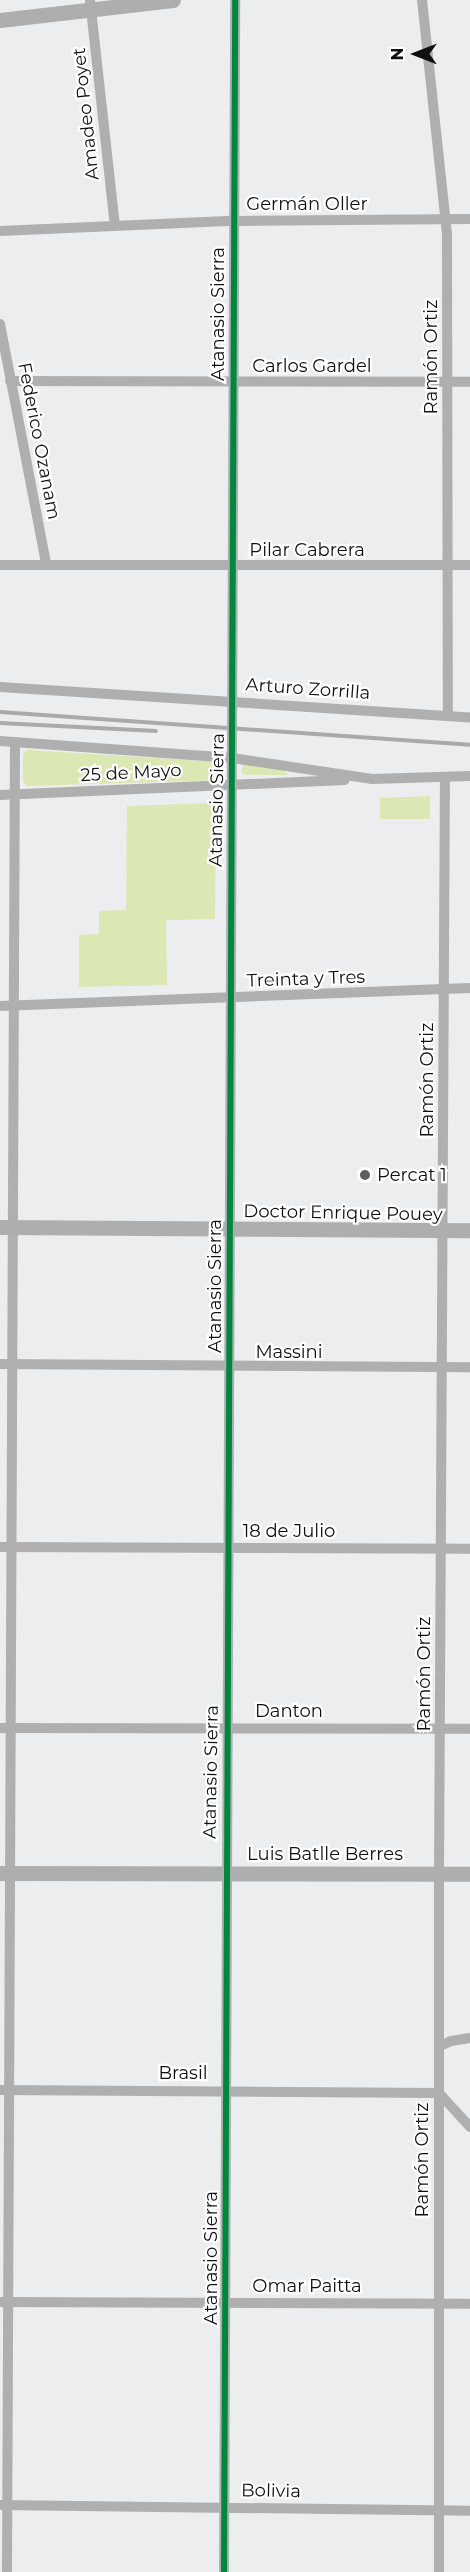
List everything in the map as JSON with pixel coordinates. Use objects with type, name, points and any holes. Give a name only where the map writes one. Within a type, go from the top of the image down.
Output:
[{"type":"street","points":[[0,20],[91,5],[173,0]]},
{"type":"street","name":"Atanasio Sierra","points":[[224,2572],[227,2090],[225,1874],[230,1547],[235,0]]},
{"type":"street","name":"Ramón Ortiz","points":[[422,0],[446,219],[448,716]]},
{"type":"street","name":"Amadeo Poyet","points":[[91,5],[115,225]]},
{"type":"street","name":"Germán Oller","points":[[0,231],[233,221],[470,219]]},
{"type":"street","name":"Federico Ozanam","points":[[0,324],[46,564]]},
{"type":"street","name":"Carlos Gardel","points":[[10,381],[470,382]]},
{"type":"street","name":"Pilar Cabrera","points":[[0,565],[470,565]]},
{"type":"street","name":"Arturo Zorrilla","points":[[0,687],[233,700],[470,717]]},
{"type":"street","points":[[0,741],[232,758],[372,779],[470,777]]},
{"type":"street","points":[[8,2572],[4,2505],[5,1547],[13,1364],[6,1227],[14,1005],[15,742]]},
{"type":"street","name":"Ramón Ortiz","points":[[439,2572],[439,1874],[445,777]]},
{"type":"street","name":"25 de Mayo","points":[[0,795],[372,779]]},
{"type":"street","name":"Treinta y Tres","points":[[0,1006],[470,988]]},
{"type":"street","name":"Doctor Enrique Pouey","points":[[6,1227],[470,1230]]},
{"type":"street","name":"Massini","points":[[0,1364],[230,1367],[470,1366]]},
{"type":"street","name":"18 de Julio","points":[[5,1547],[470,1549]]},
{"type":"street","name":"Danton","points":[[5,1728],[470,1729]]},
{"type":"street","name":"Luis Batlle Berres","points":[[5,1873],[470,1874]]},
{"type":"street","points":[[440,2046],[451,2041],[470,2038]]},
{"type":"street","name":"Brasil","points":[[5,2090],[439,2093]]},
{"type":"street","points":[[439,2093],[470,2127]]},
{"type":"street","name":"Omar Paitta","points":[[4,2302],[470,2304]]},
{"type":"street","name":"Bolivia","points":[[4,2505],[470,2511]]},
{"type":"green space","points":[[28,750],[220,762],[224,764],[225,777],[222,780],[27,786],[23,781],[23,754]]},
{"type":"green space","points":[[244,764],[279,767],[288,775],[244,775],[241,772]]},
{"type":"green space","points":[[430,796],[430,819],[380,819],[380,798]]},
{"type":"green space","points":[[216,803],[215,919],[166,920],[167,985],[79,987],[79,935],[99,934],[99,911],[126,910],[127,806]]},
{"type":"railway","points":[[0,712],[470,745]]},
{"type":"railway","points":[[0,723],[156,731]]},
{"type":"cycle path","points":[[224,2572],[235,0]]},
{"type":"place","name":"Percat 1","points":[[365,1175]]}]
